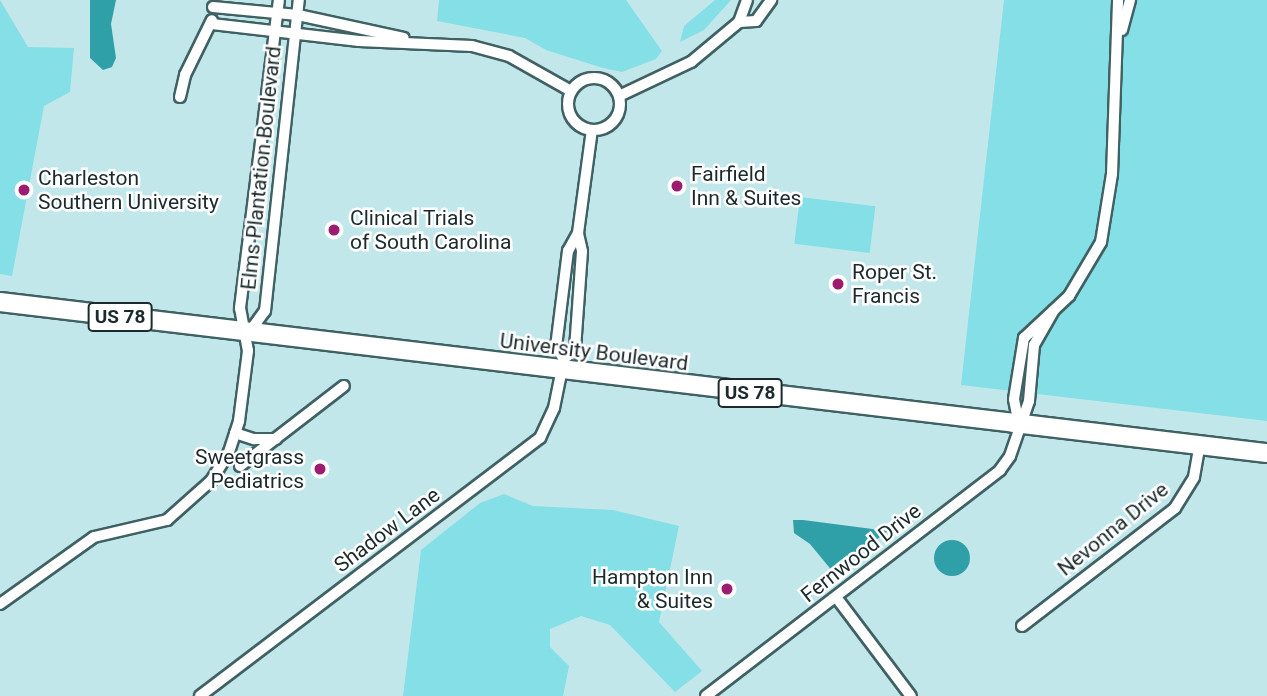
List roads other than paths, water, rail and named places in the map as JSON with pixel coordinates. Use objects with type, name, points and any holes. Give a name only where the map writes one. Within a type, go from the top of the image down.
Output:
[{"type":"main road","name":"University Boulevard","points":[[0,302],[248,334],[563,365],[1018,425],[1267,453]]},
{"type":"street","name":"Elms Plantation Boulevard","points":[[248,334],[240,308],[279,0]]},
{"type":"street","name":"Elms Plantation Boulevard","points":[[248,334],[265,312],[299,0]]},
{"type":"street","points":[[619,96],[691,62],[739,22],[747,0]]},
{"type":"street","points":[[739,22],[756,21],[771,0]]},
{"type":"street","points":[[1118,0],[1118,50]]},
{"type":"street","points":[[1118,50],[1130,0]]},
{"type":"street","points":[[180,97],[185,75],[212,24],[211,4],[276,15],[298,15],[417,41]]},
{"type":"street","points":[[212,24],[274,30],[295,35],[472,46],[509,56],[571,91]]},
{"type":"street","name":"Fernwood Drive","points":[[706,696],[1000,470],[1010,456],[1018,425],[1014,399],[1018,356],[1024,338],[1083,278],[1101,242],[1112,174],[1118,50]]},
{"type":"street","points":[[595,77],[610,83],[619,96],[614,120],[592,130],[571,117],[567,101],[580,81],[595,77]]},
{"type":"street","points":[[563,365],[556,346],[568,251],[578,233],[592,130]]},
{"type":"street","name":"Shadow Lane","points":[[200,696],[531,446],[549,422],[563,365],[575,349],[582,251],[578,233]]},
{"type":"street","points":[[0,604],[94,537],[167,520],[211,481],[235,433],[248,334]]},
{"type":"street","points":[[240,466],[344,386]]},
{"type":"street","points":[[235,433],[254,439],[276,439]]},
{"type":"street","name":"Nevonna Drive","points":[[1022,626],[1175,508],[1194,477],[1200,444]]},
{"type":"street","points":[[836,597],[911,696]]},
{"type":"place","name":"Fairfield Inn & Suites","points":[[677,186]]},
{"type":"place","name":"Charleston Southern University","points":[[24,190]]},
{"type":"place","name":"Clinical Trials of South Carolina","points":[[334,230]]},
{"type":"place","name":"Roper St. Francis","points":[[838,284]]},
{"type":"place","name":"Sweetgrass Pediatrics","points":[[320,469]]},
{"type":"place","name":"Hampton Inn & Suites","points":[[727,589]]}]
